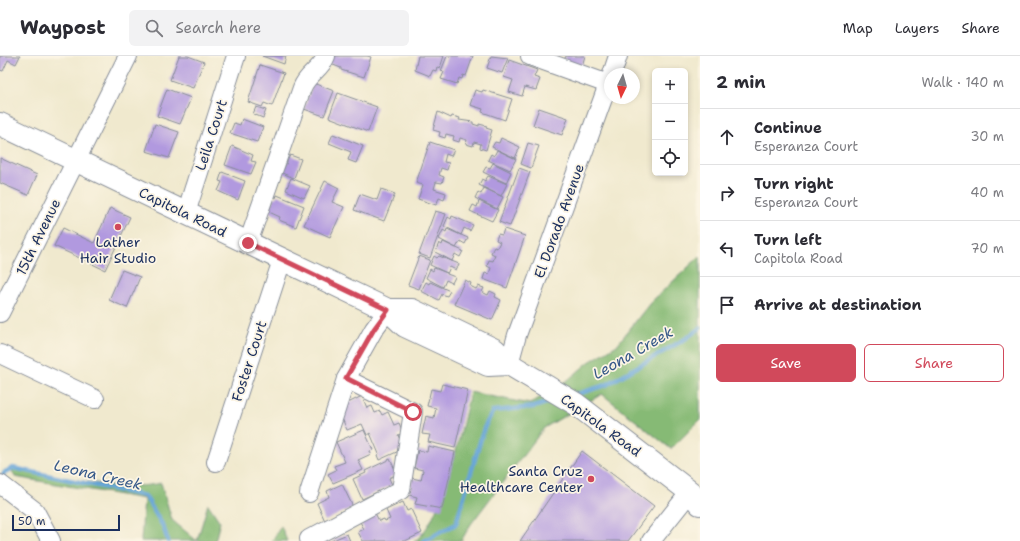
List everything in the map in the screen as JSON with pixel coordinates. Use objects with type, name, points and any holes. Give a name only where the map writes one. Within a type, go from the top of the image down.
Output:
[{"type":"main road","name":"Capitola Road","points":[[0,124],[388,310],[412,310],[495,350],[509,364],[576,404],[697,497]]},
{"type":"street","name":"15th Avenue","points":[[0,313],[128,56]]},
{"type":"street","name":"Leila Court","points":[[186,213],[236,56]]},
{"type":"street","points":[[248,243],[306,78],[322,64],[326,56]]},
{"type":"street","points":[[530,56],[604,77]]},
{"type":"street","name":"El Dorado Avenue","points":[[614,68],[618,56]]},
{"type":"street","name":"El Dorado Avenue","points":[[509,364],[517,335],[604,96]]},
{"type":"street","name":"Foster Court","points":[[216,462],[282,260]]},
{"type":"street","points":[[309,493],[346,378],[374,329],[388,310]]},
{"type":"street","points":[[0,354],[95,399]]},
{"type":"street","points":[[310,539],[401,490],[413,412],[346,378]]},
{"type":"street","points":[[3,487],[35,511],[51,541]]},
{"type":"street","points":[[651,541],[697,497]]},
{"type":"green space","points":[[700,256],[700,420],[671,449],[602,394],[544,428],[471,524],[461,541],[414,541],[424,532],[442,496],[450,473],[470,392],[530,404],[569,379],[589,362],[617,345],[650,303]]},
{"type":"green space","points":[[10,467],[86,482],[126,486],[145,486],[161,483],[172,520],[197,541],[141,541],[144,499],[15,477]]},
{"type":"green space","points":[[208,504],[220,522],[215,541],[197,541]]},
{"type":"green space","points":[[281,526],[287,541],[272,541]]},
{"type":"building","points":[[0,56],[20,56],[16,64],[8,60],[3,71],[0,70]]},
{"type":"building","points":[[179,56],[188,56],[204,62],[193,88],[170,80]]},
{"type":"building","points":[[262,56],[286,56],[284,64]]},
{"type":"building","points":[[330,56],[371,57],[364,77],[341,70],[341,68],[328,63]]},
{"type":"building","points":[[418,56],[444,56],[440,68],[437,67],[436,71],[433,70],[430,76],[415,70]]},
{"type":"building","points":[[447,56],[473,56],[466,76],[463,75],[462,79],[459,78],[457,84],[441,79],[444,72],[441,71]]},
{"type":"building","points":[[491,56],[508,58],[502,73],[487,68]]},
{"type":"building","points":[[566,56],[585,56],[582,66],[564,60]]},
{"type":"building","points":[[509,60],[537,70],[534,77],[540,79],[536,90],[525,87],[522,96],[509,92],[513,80],[504,77]]},
{"type":"building","points":[[260,65],[284,73],[272,106],[264,103],[262,107],[248,102]]},
{"type":"building","points":[[313,83],[334,91],[324,116],[304,109]]},
{"type":"building","points":[[167,89],[191,98],[180,124],[157,116]]},
{"type":"building","points":[[475,90],[482,92],[483,90],[512,99],[505,120],[482,112],[483,109],[470,105]]},
{"type":"building","points":[[338,93],[377,107],[368,132],[329,117]]},
{"type":"building","points":[[256,107],[266,110],[263,118],[253,114]]},
{"type":"building","points":[[539,108],[568,118],[562,135],[533,125]]},
{"type":"building","points":[[438,112],[451,118],[452,116],[460,118],[459,120],[473,122],[473,124],[479,126],[479,124],[487,126],[486,128],[492,130],[486,150],[480,148],[481,144],[474,142],[473,146],[466,144],[467,140],[460,138],[459,142],[453,140],[454,136],[446,134],[445,138],[439,136],[440,132],[433,130]]},
{"type":"building","points":[[242,119],[263,127],[257,142],[230,133],[234,123],[240,125]]},
{"type":"building","points":[[155,124],[179,132],[169,158],[146,151]]},
{"type":"building","points":[[333,134],[363,146],[356,163],[348,160],[351,152],[329,143]]},
{"type":"building","points":[[501,138],[520,147],[515,158],[492,147],[495,142],[499,143]]},
{"type":"building","points":[[430,142],[454,150],[451,156],[446,154],[444,162],[449,163],[447,170],[441,168],[439,175],[444,177],[442,183],[436,182],[434,189],[446,193],[444,200],[439,198],[436,205],[418,199],[423,185],[416,183]]},
{"type":"building","points":[[528,143],[539,146],[531,168],[521,164]]},
{"type":"building","points":[[232,146],[253,155],[251,161],[256,162],[251,174],[225,165]]},
{"type":"building","points":[[497,150],[516,159],[510,170],[488,160],[491,154],[494,156]]},
{"type":"building","points":[[290,155],[301,159],[294,178],[282,173]]},
{"type":"building","points":[[0,158],[37,175],[28,195],[0,183]]},
{"type":"building","points":[[493,163],[511,172],[506,183],[483,172],[486,167],[490,168]]},
{"type":"building","points":[[519,168],[530,172],[510,226],[499,222]]},
{"type":"building","points":[[222,172],[245,181],[238,200],[218,191],[222,182],[219,181]]},
{"type":"building","points":[[488,176],[507,184],[501,196],[479,185],[482,179],[485,181]]},
{"type":"building","points":[[291,178],[310,186],[304,198],[286,190]]},
{"type":"building","points":[[325,181],[339,188],[332,202],[344,207],[330,237],[304,225]]},
{"type":"building","points":[[484,188],[503,197],[497,209],[475,198],[478,192],[481,194]]},
{"type":"building","points":[[381,189],[395,194],[384,221],[354,210],[360,194],[377,200]]},
{"type":"building","points":[[277,195],[304,206],[296,227],[279,220],[280,217],[269,212],[274,197],[276,198]]},
{"type":"building","points":[[479,201],[498,210],[492,221],[470,211],[473,205],[477,207]]},
{"type":"building","points":[[110,208],[130,217],[105,270],[54,246],[63,228],[94,243]]},
{"type":"building","points":[[435,211],[446,214],[430,258],[419,254]]},
{"type":"building","points":[[452,216],[473,225],[470,231],[464,228],[461,235],[444,226],[448,217],[451,219]]},
{"type":"building","points":[[447,229],[468,238],[465,244],[460,241],[456,248],[439,239],[443,230],[446,232]]},
{"type":"building","points":[[504,229],[525,236],[507,288],[483,279],[485,273],[489,274],[491,268],[487,266],[489,260],[493,261],[495,255],[491,253],[494,247],[497,248],[500,242],[496,240],[498,234],[502,235]]},
{"type":"building","points":[[443,242],[463,251],[460,257],[455,254],[452,261],[435,252],[439,243],[442,245]]},
{"type":"building","points":[[419,256],[430,260],[419,289],[408,285]]},
{"type":"building","points":[[434,256],[437,258],[439,256],[459,264],[456,270],[450,267],[447,274],[455,277],[452,283],[446,280],[443,287],[426,278],[430,269],[433,271],[434,268],[447,273],[430,265]]},
{"type":"building","points":[[122,270],[140,277],[127,308],[109,300]]},
{"type":"building","points":[[465,280],[471,283],[470,286],[476,289],[478,286],[484,288],[482,292],[488,295],[490,291],[496,294],[495,297],[501,300],[492,320],[454,304]]},
{"type":"building","points":[[426,282],[429,284],[430,282],[450,291],[447,296],[442,294],[439,300],[421,291]]},
{"type":"building","points":[[442,384],[468,390],[455,448],[428,442],[430,435],[422,434],[426,416],[434,418],[436,408],[427,406],[431,389],[440,391]]},
{"type":"building","points":[[362,396],[367,408],[372,406],[375,413],[380,411],[382,415],[388,412],[394,425],[399,423],[403,433],[398,435],[402,445],[401,450],[379,460],[377,455],[379,454],[370,433],[367,435],[362,424],[347,430],[339,411],[340,407]]},
{"type":"building","points":[[364,430],[373,450],[370,451],[371,454],[358,460],[363,470],[333,483],[328,474],[336,470],[334,466],[345,462],[336,442]]},
{"type":"building","points":[[428,446],[455,452],[442,509],[415,504],[417,497],[409,495],[412,478],[421,480],[423,470],[414,468],[418,450],[427,452]]},
{"type":"building","name":"Santa Cruz Healthcare Center","points":[[582,451],[654,506],[628,541],[520,541]]},
{"type":"building","points":[[390,459],[397,474],[389,478],[392,485],[362,499],[353,479],[366,473],[365,471]]},
{"type":"building","points":[[342,484],[353,507],[325,521],[317,503],[329,497],[327,491]]},
{"type":"building","points":[[403,502],[407,511],[411,509],[422,533],[405,541],[363,541],[358,532],[364,529],[359,520],[375,513],[379,521],[390,519],[386,510]]},
{"type":"building","points":[[347,534],[350,541],[331,541]]},
{"type":"waterway","name":"Leona Creek","points":[[574,395],[606,385],[685,339],[700,328]]},
{"type":"waterway","name":"Leona Creek","points":[[424,541],[456,524],[484,428],[493,411],[534,407],[555,400]]},
{"type":"waterway","name":"Leona Creek","points":[[0,479],[5,472],[13,468],[145,496],[163,526],[168,541]]},
{"type":"place","name":"Lather Hair Studio","points":[[118,227]]},
{"type":"place","name":"Santa Cruz Healthcare Center","points":[[591,479]]},
{"type":"route","points":[[248,243],[388,310],[374,329],[346,378],[413,412]]}]
